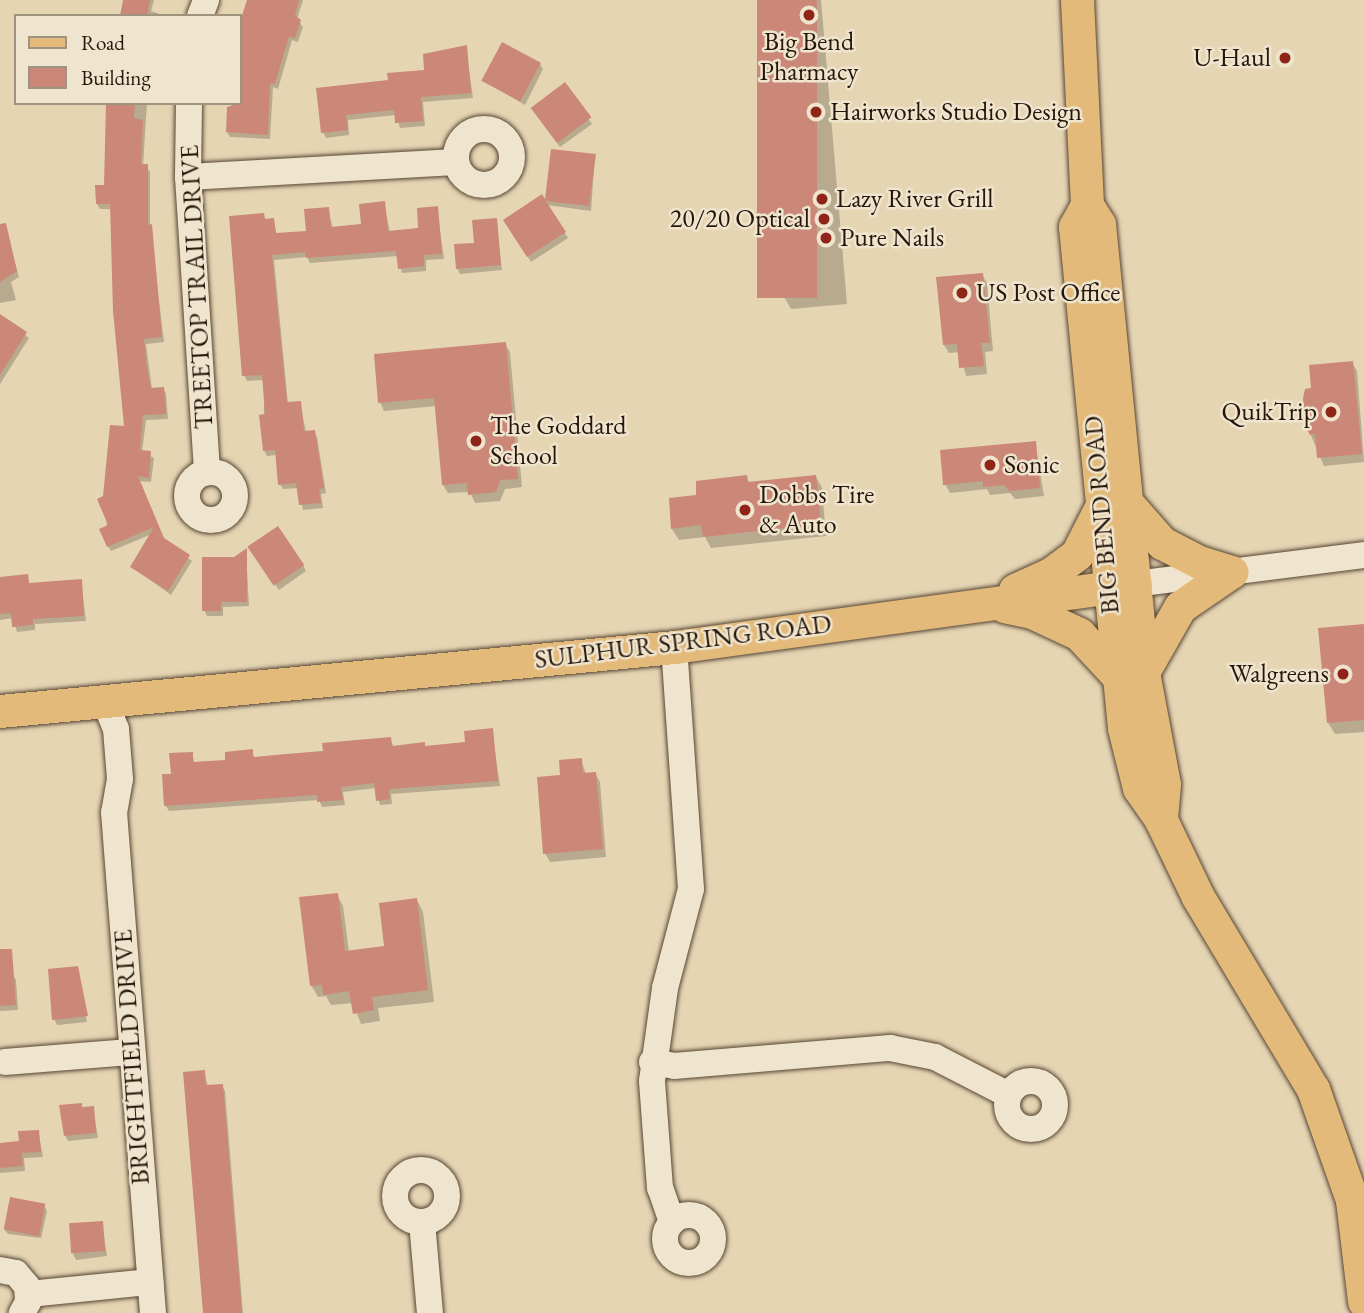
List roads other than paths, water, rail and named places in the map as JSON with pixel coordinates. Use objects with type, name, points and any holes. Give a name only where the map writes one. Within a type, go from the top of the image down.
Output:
[{"type":"main road","name":"BIG BEND ROAD","points":[[1077,0],[1087,205],[1099,224],[1114,504],[1139,788],[1161,820],[1198,897],[1313,1088],[1352,1200],[1364,1301]]},
{"type":"main road","points":[[988,603],[1052,573],[1077,554],[1114,504],[1163,543],[1199,562],[1231,572]]},
{"type":"main road","points":[[988,603],[1032,612],[1079,634],[1130,673],[1180,607],[1231,572]]},
{"type":"main road","name":"SULPHUR SPRING ROAD","points":[[0,711],[105,708],[674,648],[1121,586]]},
{"type":"street","name":"TREETOP TRAIL DRIVE","points":[[189,105],[188,177],[207,472]]},
{"type":"street","points":[[188,177],[456,162]]},
{"type":"street","name":"SULPHUR SPRING ROAD","points":[[1121,586],[1364,555]]},
{"type":"street","points":[[672,1222],[660,1188],[652,1062],[691,879],[674,648]]},
{"type":"street","name":"BRIGHTFIELD DRIVE","points":[[105,708],[116,729],[120,779],[114,800],[130,1052],[153,1313]]},
{"type":"street","points":[[652,1062],[674,1066],[890,1048],[935,1057],[1009,1095]]},
{"type":"street","points":[[2,1062],[130,1052]]},
{"type":"street","points":[[422,1222],[430,1313]]},
{"type":"street","points":[[0,1270],[16,1273],[25,1303],[150,1282]]},
{"type":"place","name":"Big Bend Pharmacy","points":[[809,15]]},
{"type":"place","name":"U-Haul","points":[[1285,58]]},
{"type":"place","name":"Hairworks Studio Design","points":[[816,112]]},
{"type":"place","name":"Lazy River Grill","points":[[822,199]]},
{"type":"place","name":"20/20 Optical","points":[[824,219]]},
{"type":"place","name":"Pure Nails","points":[[826,238]]},
{"type":"place","name":"US Post Office","points":[[962,293]]},
{"type":"place","name":"QuikTrip","points":[[1331,412]]},
{"type":"place","name":"The Goddard School","points":[[476,441]]},
{"type":"place","name":"Sonic","points":[[990,465]]},
{"type":"place","name":"Dobbs Tire & Auto","points":[[745,510]]},
{"type":"place","name":"Walgreens","points":[[1343,674]]}]
